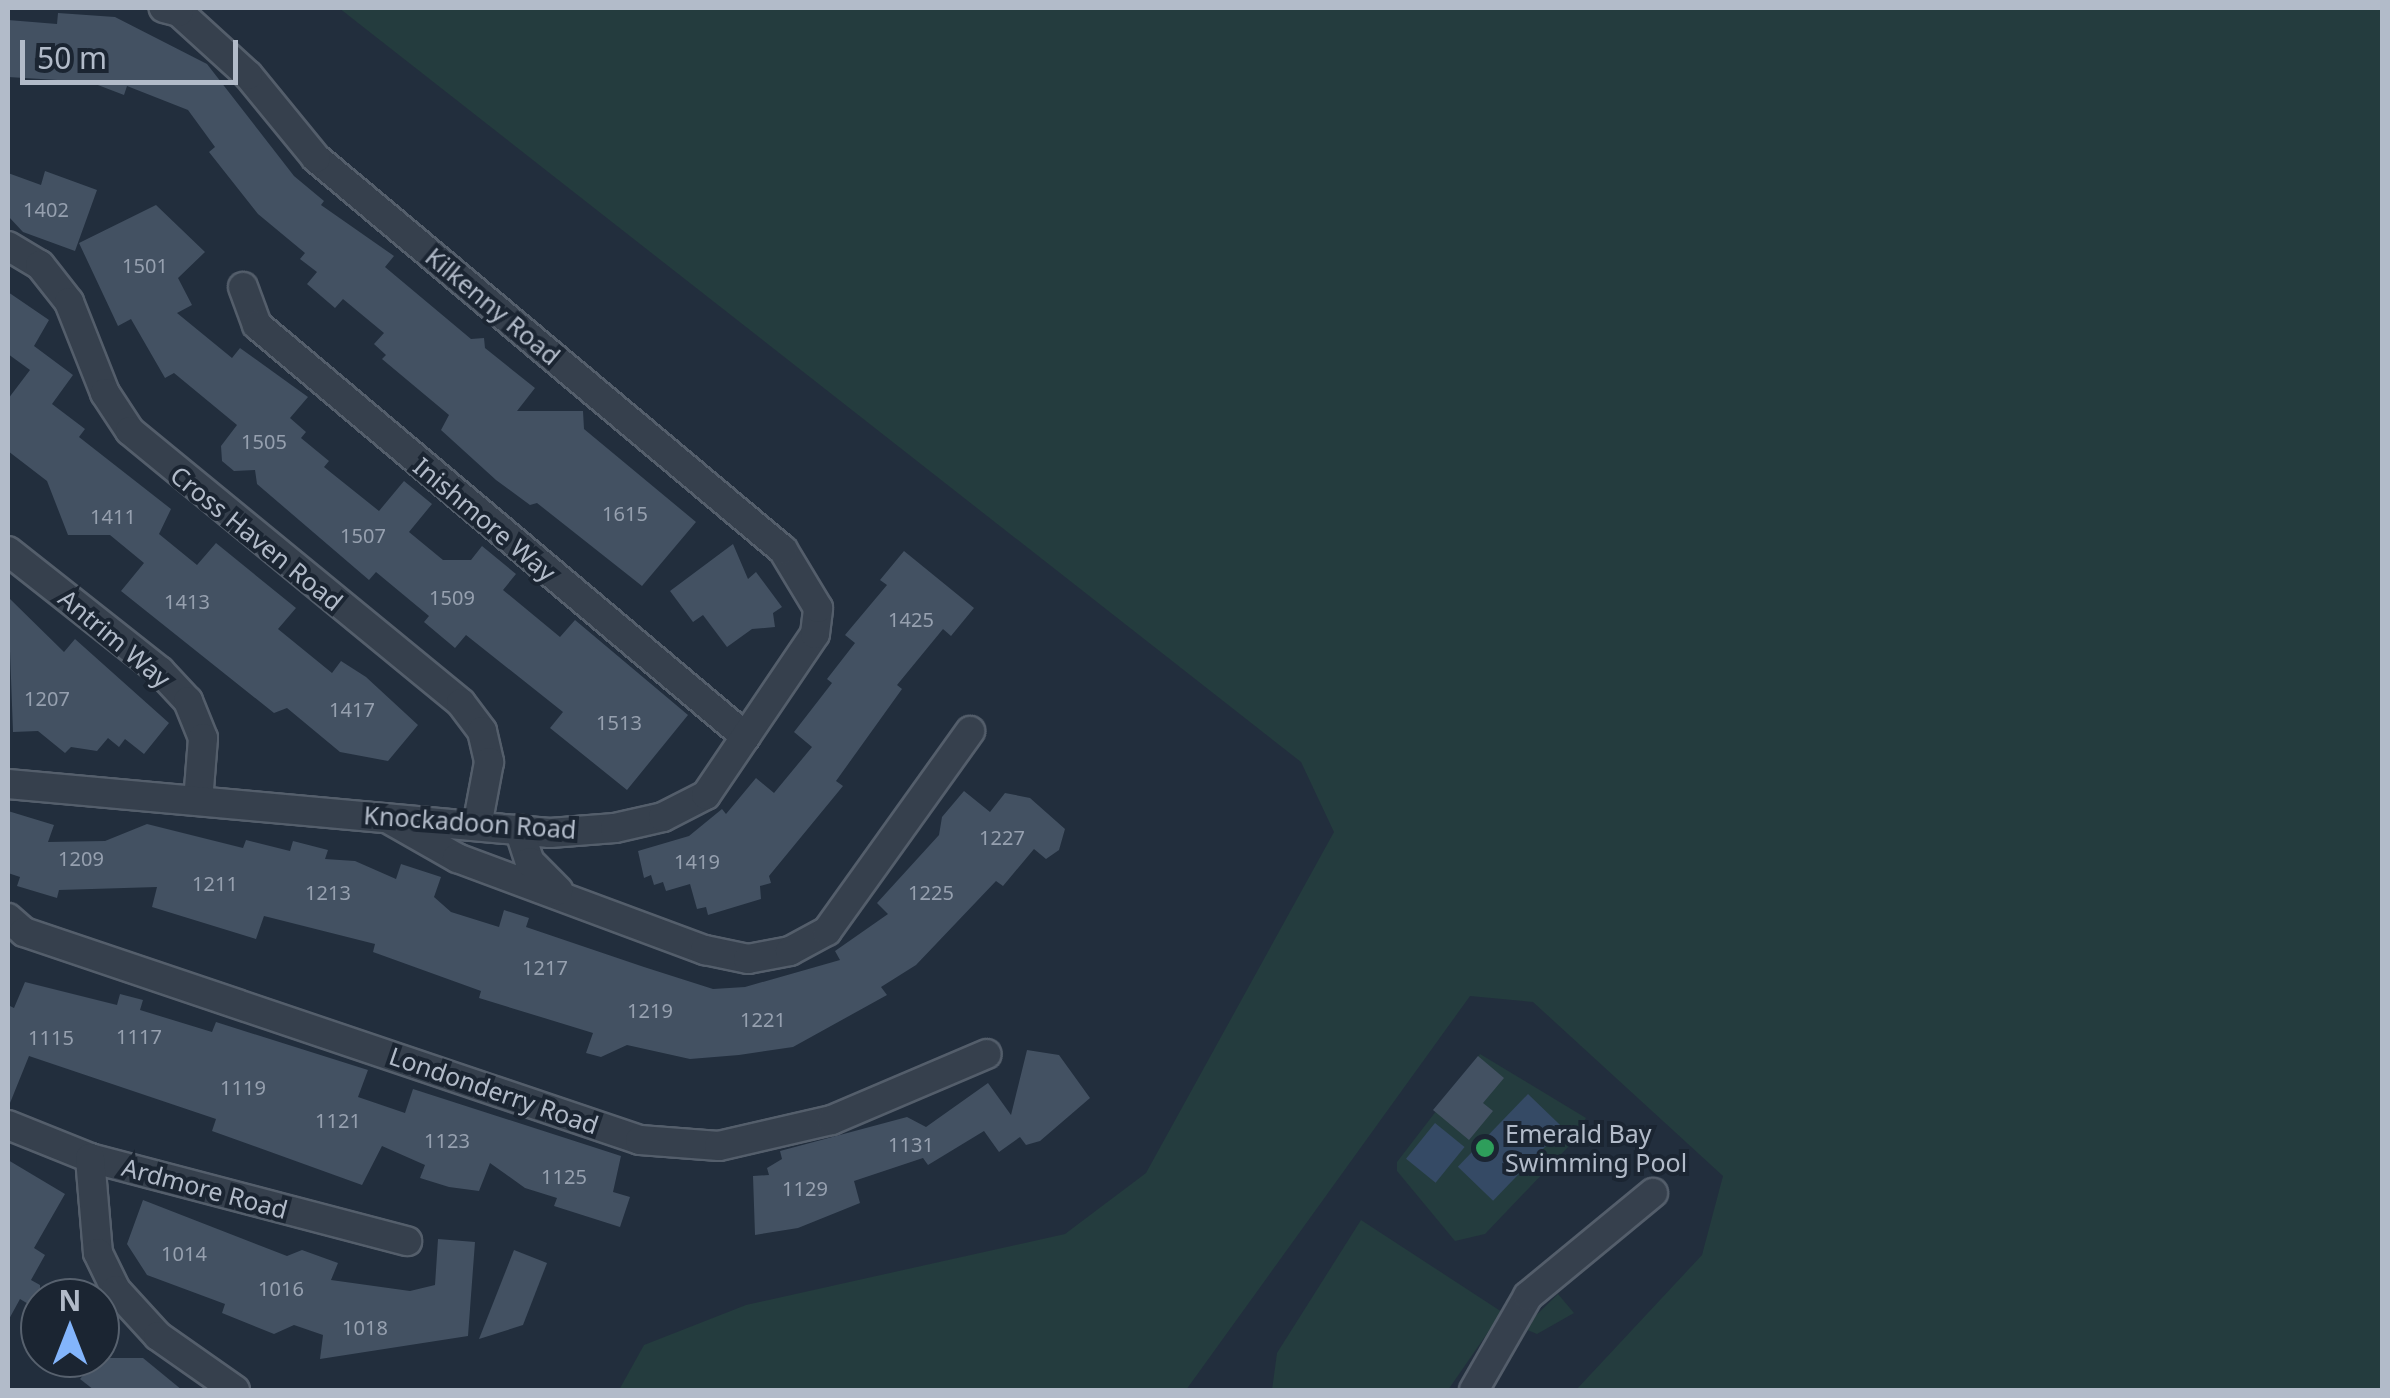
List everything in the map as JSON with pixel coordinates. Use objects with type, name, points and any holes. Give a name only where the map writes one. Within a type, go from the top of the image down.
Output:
[{"type":"street","name":"Kilkenny Road","points":[[164,8],[179,12],[248,75],[316,158],[782,550],[818,608]]},
{"type":"street","name":"Cross Haven Road","points":[[8,246],[40,264],[69,302],[105,393],[130,431],[461,702],[482,731],[489,762],[476,826]]},
{"type":"street","name":"Inishmore Way","points":[[243,287],[258,325],[746,738]]},
{"type":"street","name":"Antrim Way","points":[[8,551],[160,671],[188,701],[203,738],[198,801]]},
{"type":"street","name":"Knockadoon Road","points":[[8,784],[519,830],[615,828],[664,817],[706,794],[800,660],[818,608]]},
{"type":"street","points":[[387,818],[457,858],[705,950],[748,959],[790,951],[827,930],[970,731]]},
{"type":"street","points":[[519,830],[530,862],[562,894]]},
{"type":"street","name":"Londonderry Road","points":[[8,918],[24,932],[640,1140],[719,1146],[832,1120],[987,1054]]},
{"type":"street","name":"Ardmore Road","points":[[8,1125],[90,1158],[406,1241]]},
{"type":"street","points":[[90,1158],[98,1254],[116,1290],[158,1336],[235,1390]]},
{"type":"street","points":[[1474,1390],[1528,1296],[1653,1194]]},
{"type":"green space","points":[[339,8],[2382,8],[2382,1390],[1576,1390],[1702,1255],[1723,1176],[1533,1002],[1470,996],[1186,1390],[619,1390],[644,1345],[746,1305],[1065,1234],[1146,1173],[1334,832],[1301,762]]},
{"type":"green space","name":"Emerald Bay Swimming Pool","points":[[1480,1054],[1586,1118],[1569,1146],[1485,1234],[1455,1241],[1397,1171],[1397,1162]]},
{"type":"green space","points":[[1361,1220],[1502,1312],[1448,1390],[1272,1390],[1277,1353]]},
{"type":"green space","points":[[1558,1294],[1574,1313],[1537,1334],[1523,1328]]},
{"type":"water","points":[[1528,1094],[1563,1128],[1493,1201],[1458,1167]]},
{"type":"water","points":[[1435,1123],[1465,1147],[1436,1183],[1406,1159]]},
{"type":"building","points":[[58,13],[115,17],[207,64],[294,176],[324,201],[321,205],[394,256],[385,267],[471,339],[484,338],[485,348],[535,388],[517,411],[583,411],[584,429],[696,522],[642,586],[537,503],[530,505],[496,480],[441,430],[449,415],[382,359],[386,355],[374,344],[384,333],[343,299],[335,308],[307,284],[317,272],[300,259],[305,253],[258,214],[209,152],[215,147],[188,110],[127,86],[124,95],[90,82],[8,77],[8,20],[57,24]]},
{"type":"building","points":[[45,171],[97,190],[75,251],[23,232],[8,216],[8,173],[41,185]]},
{"type":"building","points":[[156,205],[205,252],[178,278],[192,305],[177,313],[232,358],[240,348],[308,397],[290,418],[306,432],[301,438],[329,461],[324,467],[379,511],[404,481],[432,504],[409,532],[443,560],[471,560],[482,546],[516,574],[503,590],[560,637],[575,620],[688,715],[627,790],[550,728],[563,712],[466,635],[455,648],[424,622],[429,616],[376,572],[369,580],[257,484],[255,470],[234,471],[222,461],[221,446],[237,425],[174,373],[165,378],[131,319],[118,326],[79,243]]},
{"type":"building","points":[[8,292],[49,320],[34,346],[73,375],[52,404],[85,429],[79,437],[171,509],[159,534],[197,565],[216,543],[296,608],[278,629],[332,673],[341,661],[366,677],[418,725],[388,761],[340,752],[287,708],[274,713],[121,591],[144,563],[110,535],[68,535],[47,481],[8,451],[8,399],[30,370],[8,354]]},
{"type":"building","points":[[733,544],[748,579],[756,572],[782,607],[773,613],[775,627],[752,629],[727,647],[703,615],[693,622],[670,591]]},
{"type":"building","points":[[904,551],[974,608],[951,636],[943,629],[897,685],[902,689],[836,781],[843,786],[769,876],[771,883],[760,886],[761,899],[708,915],[706,907],[697,909],[690,884],[666,891],[663,882],[654,885],[651,875],[644,878],[638,851],[689,836],[722,809],[726,814],[756,778],[774,793],[812,747],[794,732],[832,683],[827,679],[855,643],[845,635],[887,585],[880,580]]},
{"type":"building","points":[[8,597],[64,652],[75,639],[169,723],[144,754],[125,739],[119,747],[108,738],[97,751],[71,747],[65,753],[38,731],[13,732]]},
{"type":"building","points":[[964,791],[990,812],[1005,793],[1030,798],[1065,829],[1059,850],[1046,859],[1034,849],[1003,886],[996,881],[916,965],[881,987],[887,995],[793,1047],[739,1055],[690,1059],[627,1045],[601,1057],[586,1053],[593,1033],[479,998],[481,991],[373,952],[375,944],[264,916],[256,939],[152,907],[157,887],[59,890],[57,898],[17,886],[20,877],[8,873],[8,811],[54,825],[48,842],[105,841],[147,824],[243,848],[246,840],[290,851],[293,841],[328,850],[325,859],[355,861],[396,879],[401,864],[441,877],[434,897],[451,912],[499,927],[504,910],[529,918],[526,927],[644,967],[713,989],[745,987],[840,960],[835,951],[888,914],[877,903],[939,835],[942,817]]},
{"type":"building","points":[[25,982],[117,1005],[120,994],[143,1000],[140,1010],[212,1032],[216,1022],[368,1070],[358,1097],[405,1113],[413,1089],[621,1156],[613,1192],[630,1197],[620,1227],[554,1206],[557,1198],[525,1188],[490,1163],[479,1191],[449,1187],[420,1178],[425,1165],[382,1146],[362,1185],[212,1131],[216,1119],[29,1056],[8,1108],[8,1005],[14,1008]]},
{"type":"building","points":[[1027,1050],[1059,1055],[1090,1098],[1040,1141],[1026,1145],[1020,1137],[999,1152],[984,1131],[928,1165],[923,1158],[854,1181],[860,1203],[798,1228],[755,1235],[753,1176],[769,1175],[767,1168],[782,1159],[780,1151],[907,1117],[926,1127],[988,1083],[1011,1115]]},
{"type":"building","points":[[1478,1056],[1504,1078],[1483,1103],[1493,1111],[1469,1140],[1433,1110]]},
{"type":"building","points":[[8,1160],[65,1194],[34,1248],[45,1255],[32,1278],[20,1278],[20,1299],[8,1321]]},
{"type":"building","points":[[143,1200],[287,1256],[302,1250],[338,1263],[331,1280],[410,1291],[435,1285],[438,1239],[475,1242],[468,1336],[320,1359],[323,1335],[294,1325],[274,1334],[222,1313],[225,1304],[147,1275],[127,1244]]},
{"type":"building","points":[[514,1250],[547,1263],[523,1325],[479,1339]]},
{"type":"building","points":[[120,1358],[143,1358],[182,1390],[94,1390],[80,1379],[120,1378]]},
{"type":"place","name":"Emerald Bay Swimming Pool","points":[[1485,1148]]}]
